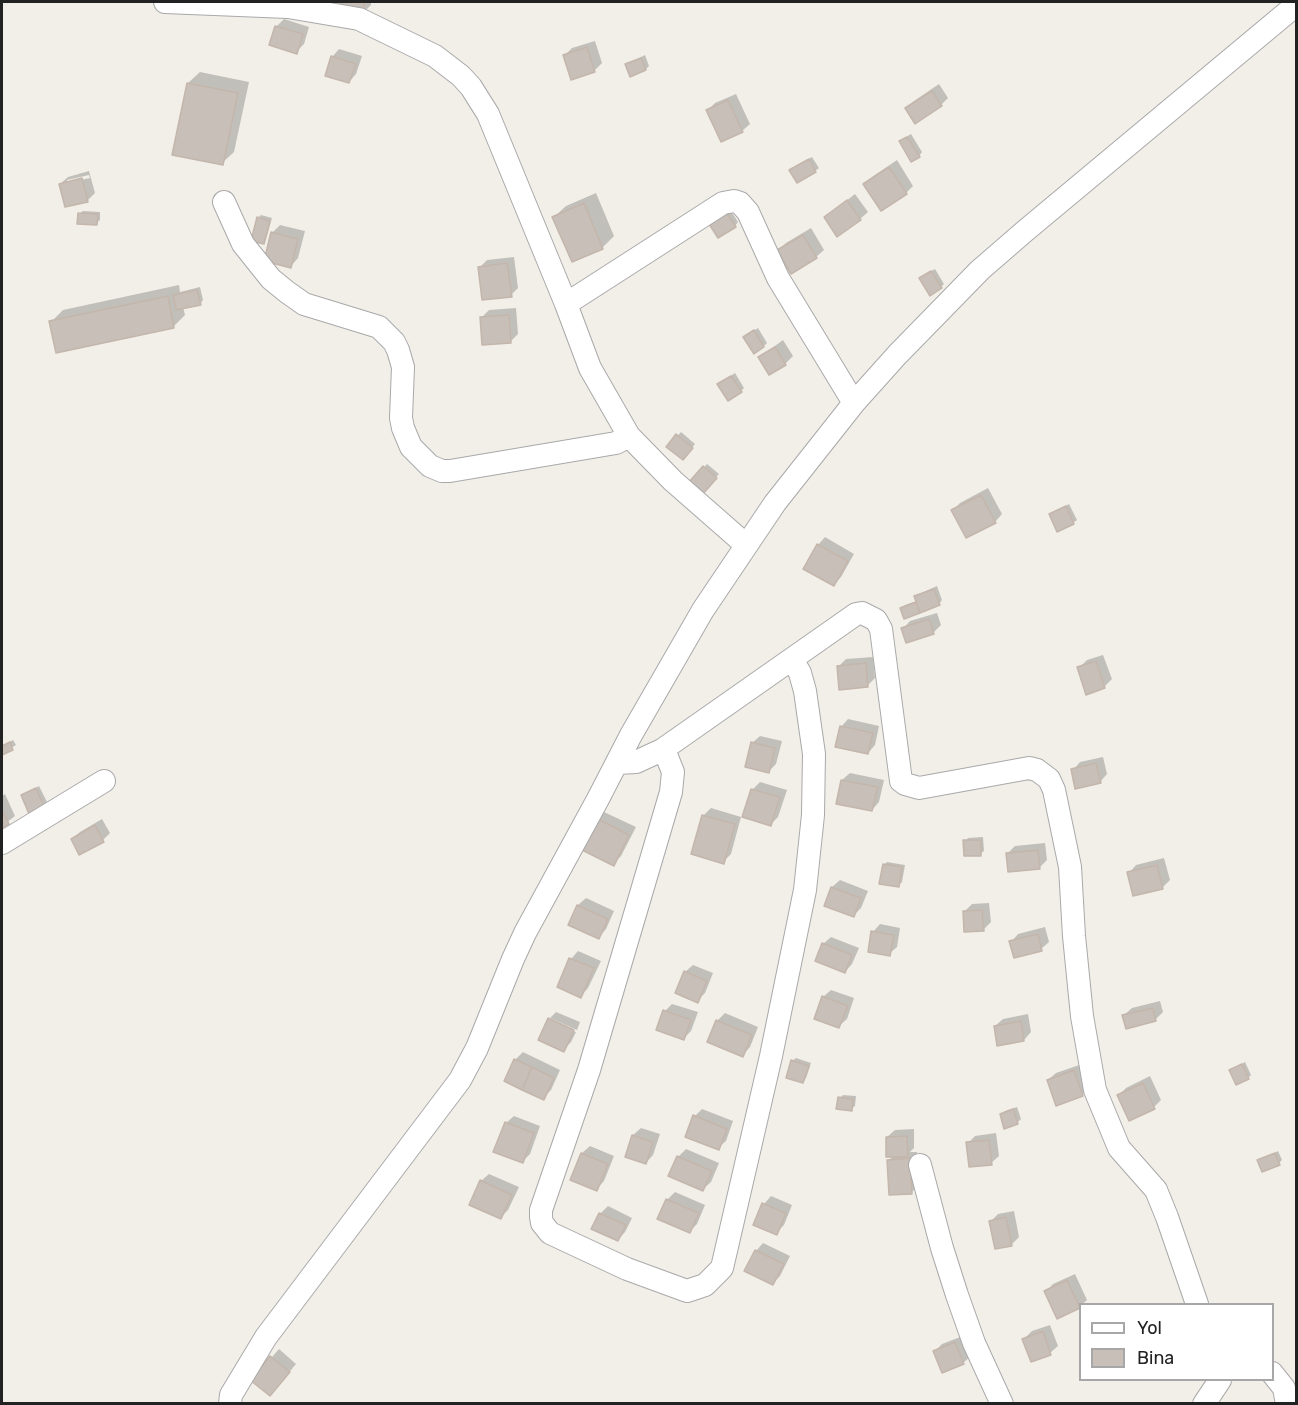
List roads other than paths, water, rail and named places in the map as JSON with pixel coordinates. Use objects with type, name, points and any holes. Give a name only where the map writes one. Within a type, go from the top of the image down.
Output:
[{"type":"street","points":[[165,2],[288,7],[359,20],[421,48],[448,65],[471,87],[488,114],[567,304],[590,368],[629,436],[673,481],[746,545]]},
{"type":"street","points":[[230,1404],[231,1395],[266,1337],[460,1080],[491,1017],[521,942],[671,663],[703,610],[782,495],[855,403],[897,355],[980,270],[1296,4]]},
{"type":"street","points":[[567,304],[723,203],[734,201],[740,203],[748,212],[778,278],[855,403]]},
{"type":"street","points":[[224,202],[243,244],[264,271],[287,292],[304,304],[379,327],[394,342],[403,367],[400,418],[403,428],[411,447],[435,468],[450,471],[547,455],[616,443],[629,436]]},
{"type":"street","points":[[616,763],[636,762],[662,750],[856,614],[872,616],[881,629],[901,781],[904,784],[919,788],[1029,768],[1044,774],[1052,784],[1070,867],[1082,1016],[1095,1090],[1119,1148],[1156,1190],[1196,1303]]},
{"type":"street","points":[[662,750],[673,772],[671,792],[589,1070],[541,1217],[542,1223],[550,1233],[627,1269],[687,1291],[705,1285],[722,1268],[771,1056],[805,890],[813,814],[814,754],[805,691],[800,673],[792,659]]},
{"type":"street","points":[[2,843],[104,781]]},
{"type":"street","points":[[920,1165],[957,1295],[974,1343],[1002,1404]]},
{"type":"street","points":[[1274,1376],[1284,1388],[1287,1404]]},
{"type":"street","points":[[1204,1404],[1219,1381]]}]
